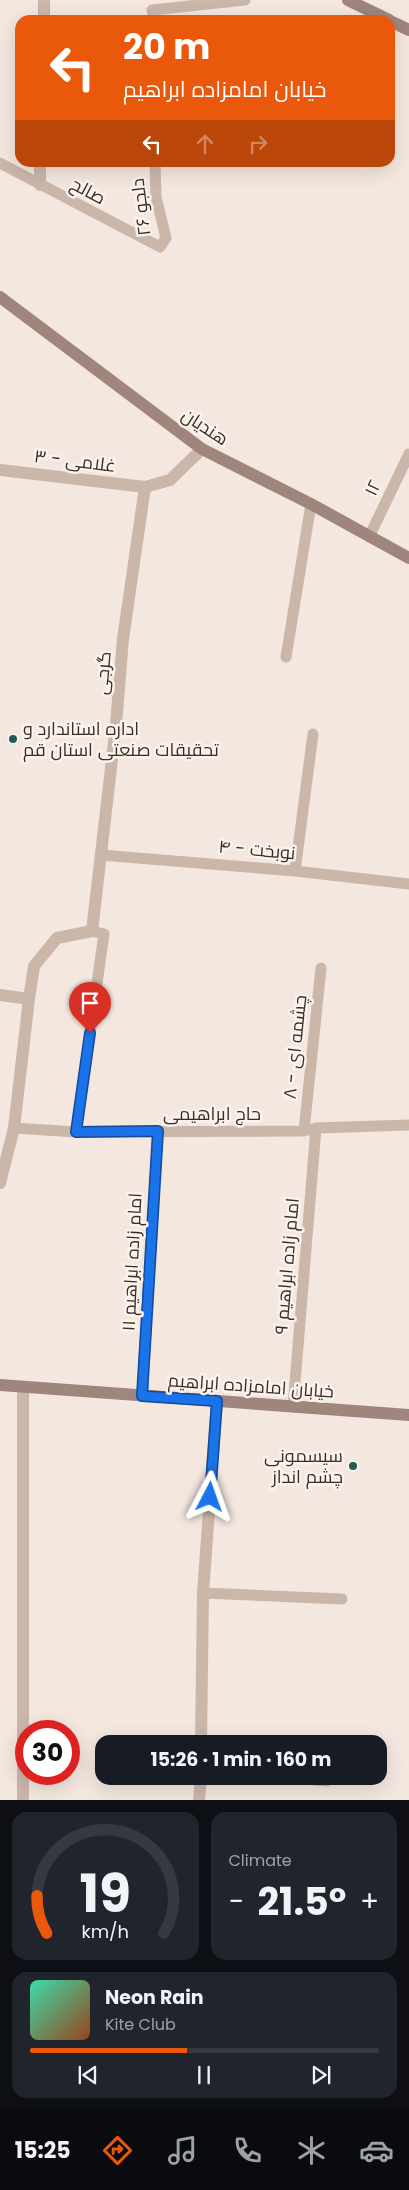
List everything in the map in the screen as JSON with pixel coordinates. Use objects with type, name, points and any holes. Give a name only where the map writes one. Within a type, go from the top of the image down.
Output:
[{"type":"street","points":[[44,0],[44,15]]},
{"type":"street","points":[[348,0],[379,15]]},
{"type":"street","points":[[395,23],[409,30]]},
{"type":"street","points":[[40,167],[40,185]]},
{"type":"street","name":"هندیان","points":[[0,297],[202,449],[311,504],[369,538],[409,558]]},
{"type":"street","points":[[145,488],[170,480],[202,449]]},
{"type":"street","name":"۳ - غلامی","points":[[0,470],[145,488]]},
{"type":"street","name":"گرجی","points":[[92,931],[116,725],[123,638],[145,488]]},
{"type":"street","points":[[0,1183],[14,1128],[34,966],[57,938],[92,931]]},
{"type":"street","points":[[0,995],[29,998]]},
{"type":"street","name":"خیابان امامزاده ابراهیم","points":[[0,1385],[409,1415]]},
{"type":"street","points":[[23,1800],[24,1387]]},
{"type":"street","points":[[201,1735],[203,1593],[217,1401]]},
{"type":"street","points":[[199,1800],[200,1785]]},
{"type":"lane","points":[[154,15],[152,10],[245,0]]},
{"type":"lane","name":"صالح","points":[[0,163],[160,247]]},
{"type":"lane","name":"دلجو ۲۶","points":[[155,167],[156,197],[166,238],[160,247]]},
{"type":"lane","name":"۱۲","points":[[369,538],[409,454]]},
{"type":"lane","points":[[286,657],[311,504]]},
{"type":"lane","points":[[295,871],[313,734]]},
{"type":"lane","name":"۴ - نوبخت","points":[[101,855],[295,871],[409,884]]},
{"type":"lane","points":[[76,1132],[104,934],[92,931]]},
{"type":"lane","name":"۸ - چشمه ای","points":[[304,1131],[320,968]]},
{"type":"lane","name":"حاج ابراهیمی","points":[[14,1128],[76,1132],[304,1131],[316,1128],[409,1125]]},
{"type":"lane","name":"امام زاده ابراهيم ۹","points":[[293,1407],[316,1128]]},
{"type":"lane","name":"امام زاده ابراهیم ۱۱","points":[[142,1396],[158,1131]]},
{"type":"lane","points":[[203,1593],[342,1599]]},
{"type":"place","name":"اداره استاندارد و تحقیقات صنعتی استان قم","points":[[13,739]]},
{"type":"place","name":"سیسمونی چشم انداز","points":[[353,1466]]},
{"type":"route","points":[[90,1033],[76,1132],[158,1131],[142,1396],[217,1401],[210,1497]]}]
